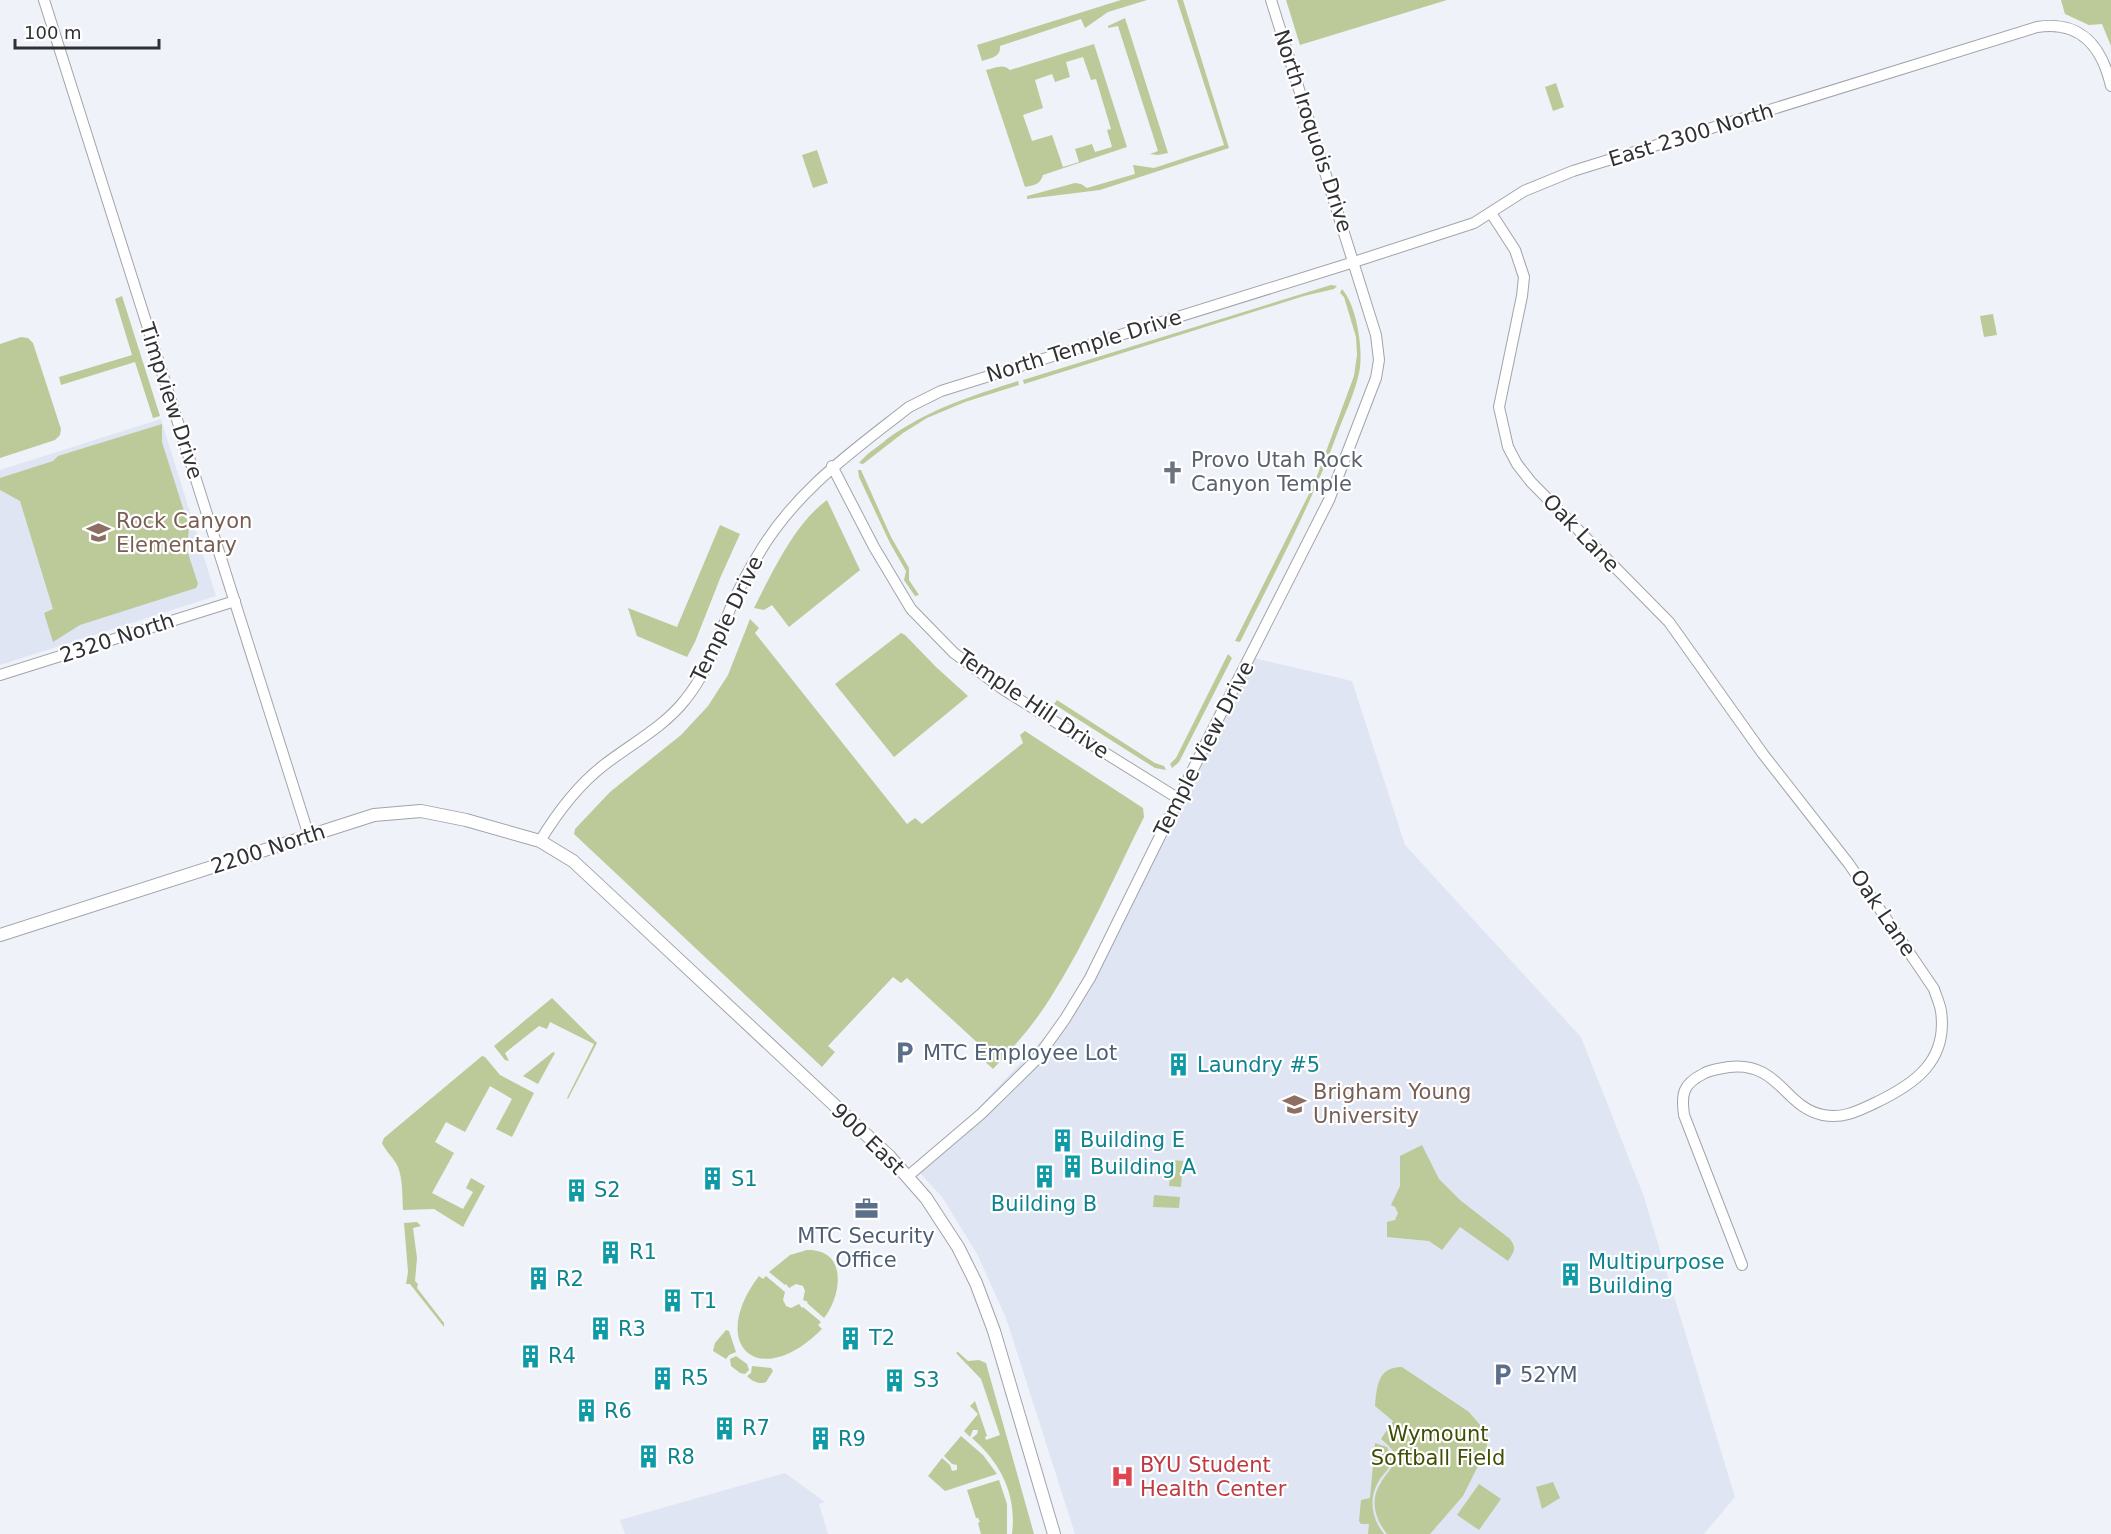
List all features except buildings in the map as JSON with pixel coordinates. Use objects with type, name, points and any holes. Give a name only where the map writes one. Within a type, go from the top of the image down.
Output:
[{"type":"main road","name":"2200 North","points":[[0,935],[374,815],[421,811],[466,820],[540,841]]},
{"type":"main road","name":"900 East","points":[[540,841],[573,861],[880,1148],[926,1198],[945,1226],[979,1291],[997,1341],[1054,1534]]},
{"type":"street","name":"Timpview Drive","points":[[44,0],[309,836]]},
{"type":"street","name":"North Iroquois Drive","points":[[1271,0],[1354,262]]},
{"type":"street","name":"East 2300 North","points":[[1354,262],[1474,223],[1524,191],[1564,174],[2037,27],[2060,26],[2087,38],[2102,57],[2111,86]]},
{"type":"street","name":"Oak Lane","points":[[1491,213],[1515,250],[1524,277],[1498,407],[1508,447],[1517,464],[1531,482],[1669,622],[1763,754],[1850,864],[1934,989],[1941,1011],[1941,1035],[1934,1058],[1921,1076],[1902,1090],[1851,1114],[1836,1117],[1820,1115],[1804,1106],[1768,1075],[1755,1068],[1740,1066],[1710,1070],[1698,1076],[1686,1087],[1682,1098],[1684,1115],[1742,1265]]},
{"type":"street","name":"North Temple Drive","points":[[832,466],[909,407],[941,391],[1354,262]]},
{"type":"street","name":"Temple View Drive","points":[[907,1177],[981,1114],[1035,1061],[1065,1019],[1090,978],[1329,500],[1376,378],[1379,360],[1379,348],[1354,262]]},
{"type":"street","name":"Temple Hill Drive","points":[[832,466],[874,547],[911,609],[954,653],[1004,690],[1179,799]]},
{"type":"street","name":"Temple Drive","points":[[540,841],[555,818],[593,774],[651,731],[685,701],[705,673],[732,606],[766,541],[801,496],[832,466]]},
{"type":"street","name":"2320 North","points":[[0,675],[235,601]]},
{"type":"shaded area","name":"Rock Canyon Elementary","points":[[161,419],[216,596],[0,665],[0,470]]},
{"type":"shaded area","name":"Brigham Young University","points":[[1250,657],[1352,681],[1405,845],[1581,1037],[1643,1194],[1735,1497],[1704,1534],[1075,1534],[1006,1318],[977,1254],[942,1197],[919,1172],[1078,1001]]},
{"type":"shaded area","points":[[785,1473],[825,1502],[819,1504],[828,1534],[625,1534],[620,1520]]},
{"type":"green space","points":[[1121,0],[1147,0],[1108,12],[1085,28],[1081,19],[1000,46],[997,55],[982,61],[977,45]]},
{"type":"green space","points":[[1177,0],[1183,0],[1229,148],[1100,190],[1027,199],[1027,196],[1075,183],[1087,188],[1135,174],[1133,165],[1154,168],[1224,145]]},
{"type":"green space","points":[[1286,0],[1447,0],[1300,45]]},
{"type":"green space","points":[[2061,0],[2111,0],[2111,46],[2102,24],[2089,25],[2065,14]]},
{"type":"green space","points":[[1125,18],[1168,153],[1150,154],[1158,151],[1118,26],[1108,28]]},
{"type":"green space","points":[[1094,44],[1127,147],[1043,175],[1038,183],[1025,187],[986,70],[1002,66],[1010,70]],"holes":[[[1083,57],[1091,80],[1096,79],[1111,129],[1107,130],[1112,147],[1095,152],[1092,144],[1075,149],[1079,162],[1063,167],[1052,135],[1032,141],[1023,115],[1043,108],[1035,80],[1052,74],[1055,82],[1070,77],[1066,62]]]},
{"type":"green space","points":[[1556,83],[1564,107],[1553,111],[1545,87]]},
{"type":"green space","points":[[817,150],[828,183],[813,188],[802,155]]},
{"type":"green space","points":[[1331,285],[1337,286],[1334,289],[1304,296],[1024,384],[1023,380]]},
{"type":"green space","points":[[1342,289],[1352,306],[1360,341],[1360,364],[1355,387],[1317,484],[1292,537],[1240,642],[1235,641],[1314,484],[1354,376],[1357,355],[1356,337],[1344,297],[1340,293]]},
{"type":"green space","points":[[122,296],[160,416],[153,418],[135,362],[61,385],[59,377],[132,355],[115,299]]},
{"type":"green space","points":[[1993,314],[1997,335],[1984,337],[1980,316]]},
{"type":"green space","points":[[21,337],[28,338],[33,343],[61,429],[60,435],[55,440],[0,458],[0,344]]},
{"type":"green space","points":[[1018,381],[1019,385],[965,402],[927,418],[903,433],[863,464],[859,463],[887,439],[918,420],[966,398]]},
{"type":"green space","name":"Rock Canyon Elementary","points":[[162,424],[162,442],[189,527],[187,550],[198,584],[196,588],[80,625],[53,642],[44,613],[53,609],[20,501],[0,490],[0,478],[53,461],[58,456]]},
{"type":"green space","points":[[858,470],[861,470],[891,537],[909,568],[909,580],[919,595],[915,596],[904,580],[906,571],[890,543],[859,477]]},
{"type":"green space","points":[[827,500],[860,570],[789,627],[772,605],[764,610],[754,608],[795,535],[815,510]]},
{"type":"green space","points":[[720,525],[740,534],[687,657],[637,636],[628,608],[677,627]]},
{"type":"green space","points":[[750,619],[759,628],[755,633],[907,824],[915,818],[922,824],[1023,743],[1020,735],[1025,731],[1143,808],[1144,817],[1064,975],[1045,1007],[993,1069],[976,1053],[981,1046],[907,978],[901,983],[893,977],[828,1046],[835,1052],[822,1067],[574,834],[575,829],[610,792],[681,735],[708,706],[728,675]]},
{"type":"green space","points":[[901,633],[968,696],[894,757],[835,684]]},
{"type":"green space","points":[[1228,654],[1232,658],[1179,762],[1172,768],[1170,764],[1176,758]]},
{"type":"green space","points":[[1057,700],[1155,763],[1164,766],[1166,770],[1155,768],[1054,704]]},
{"type":"green space","points":[[552,998],[597,1043],[568,1099],[594,1044],[550,1022],[547,1029],[539,1026],[505,1053],[509,1061],[505,1060],[494,1046]]},
{"type":"green space","points":[[553,1052],[555,1053],[538,1084],[523,1076]]},
{"type":"green space","points":[[482,1056],[500,1075],[534,1093],[512,1137],[496,1129],[512,1099],[490,1086],[465,1132],[446,1122],[435,1142],[454,1153],[432,1193],[463,1209],[473,1192],[466,1188],[471,1178],[485,1186],[463,1227],[434,1209],[403,1210],[400,1172],[382,1143],[384,1138]]},
{"type":"green space","points":[[1422,1145],[1439,1179],[1460,1200],[1510,1239],[1514,1250],[1508,1261],[1460,1227],[1442,1250],[1429,1241],[1387,1237],[1387,1222],[1395,1220],[1398,1213],[1391,1205],[1400,1186],[1400,1156]]},
{"type":"green space","points":[[1172,1160],[1183,1161],[1181,1187],[1169,1186]]},
{"type":"green space","points":[[1154,1195],[1180,1197],[1179,1208],[1153,1207]]},
{"type":"green space","points":[[417,1222],[421,1226],[413,1228],[417,1258],[415,1281],[418,1284],[417,1288],[444,1323],[444,1327],[410,1284],[406,1284],[408,1272],[404,1223]]},
{"type":"green space","points":[[807,1250],[820,1252],[829,1257],[838,1275],[835,1298],[824,1318],[803,1300],[805,1291],[803,1286],[796,1284],[789,1288],[769,1272],[790,1255]]},
{"type":"green space","points":[[759,1276],[763,1279],[766,1276],[785,1292],[783,1300],[786,1306],[791,1308],[799,1304],[821,1322],[818,1325],[822,1329],[799,1348],[778,1357],[760,1358],[747,1352],[739,1340],[738,1322],[744,1300]]},
{"type":"green space","points":[[726,1330],[729,1331],[736,1352],[726,1359],[713,1351],[715,1343]]},
{"type":"green space","points":[[958,1352],[968,1361],[979,1360],[986,1363],[1034,1534],[1012,1534],[1012,1506],[1005,1481],[991,1458],[972,1438],[978,1430],[973,1430],[970,1437],[964,1431],[978,1414],[970,1406],[975,1401],[987,1436],[986,1440],[1000,1435],[981,1379],[956,1353]]},
{"type":"green space","points":[[736,1356],[747,1364],[749,1370],[745,1374],[731,1366],[730,1359]]},
{"type":"green space","points":[[752,1366],[771,1368],[773,1371],[766,1382],[758,1383],[747,1376],[751,1373]]},
{"type":"green space","name":"Wymount Softball Field","points":[[1402,1367],[1469,1412],[1487,1433],[1487,1448],[1463,1496],[1430,1534],[1387,1534],[1375,1511],[1376,1492],[1395,1458],[1389,1446],[1381,1439],[1393,1421],[1375,1406],[1378,1385],[1383,1374],[1388,1370]]},
{"type":"green space","points":[[961,1436],[983,1455],[997,1474],[945,1491],[928,1476],[942,1458],[950,1465],[952,1471],[957,1470],[957,1465],[952,1464],[944,1456]]},
{"type":"green space","points":[[1375,1443],[1387,1447],[1392,1458],[1389,1467],[1376,1486],[1373,1500],[1376,1521],[1384,1534],[1368,1534],[1369,1524],[1361,1524],[1359,1521],[1361,1500],[1370,1498]]},
{"type":"green space","points":[[999,1480],[1007,1504],[1007,1534],[981,1534],[978,1523],[980,1522],[976,1518],[967,1490]]},
{"type":"green space","points":[[1553,1482],[1560,1498],[1542,1509],[1536,1487]]},
{"type":"green space","points":[[1479,1484],[1501,1499],[1479,1530],[1457,1515]]},
{"type":"place","name":"Provo Utah Rock Canyon Temple","points":[[1173,472]]},
{"type":"place","name":"Rock Canyon Elementary","points":[[98,533]]},
{"type":"place","name":"MTC Employee Lot","points":[[905,1053]]},
{"type":"place","name":"Laundry #5","points":[[1179,1065]]},
{"type":"place","name":"Brigham Young University","points":[[1295,1104]]},
{"type":"place","name":"Building E","points":[[1062,1140]]},
{"type":"place","name":"Building A","points":[[1072,1167]]},
{"type":"place","name":"Building B","points":[[1044,1176]]},
{"type":"place","name":"S1","points":[[713,1179]]},
{"type":"place","name":"S2","points":[[576,1190]]},
{"type":"place","name":"MTC Security Office","points":[[866,1208]]},
{"type":"place","name":"R1","points":[[611,1252]]},
{"type":"place","name":"Multipurpose Building","points":[[1570,1274]]},
{"type":"place","name":"R2","points":[[538,1279]]},
{"type":"place","name":"T1","points":[[673,1301]]},
{"type":"place","name":"R3","points":[[600,1329]]},
{"type":"place","name":"T2","points":[[851,1338]]},
{"type":"place","name":"R4","points":[[530,1356]]},
{"type":"place","name":"52YM","points":[[1502,1375]]},
{"type":"place","name":"R5","points":[[663,1378]]},
{"type":"place","name":"S3","points":[[895,1380]]},
{"type":"place","name":"R6","points":[[586,1411]]},
{"type":"place","name":"R7","points":[[724,1428]]},
{"type":"place","name":"R9","points":[[820,1439]]},
{"type":"place","name":"R8","points":[[649,1457]]},
{"type":"place","name":"BYU Student Health Center","points":[[1122,1477]]}]
